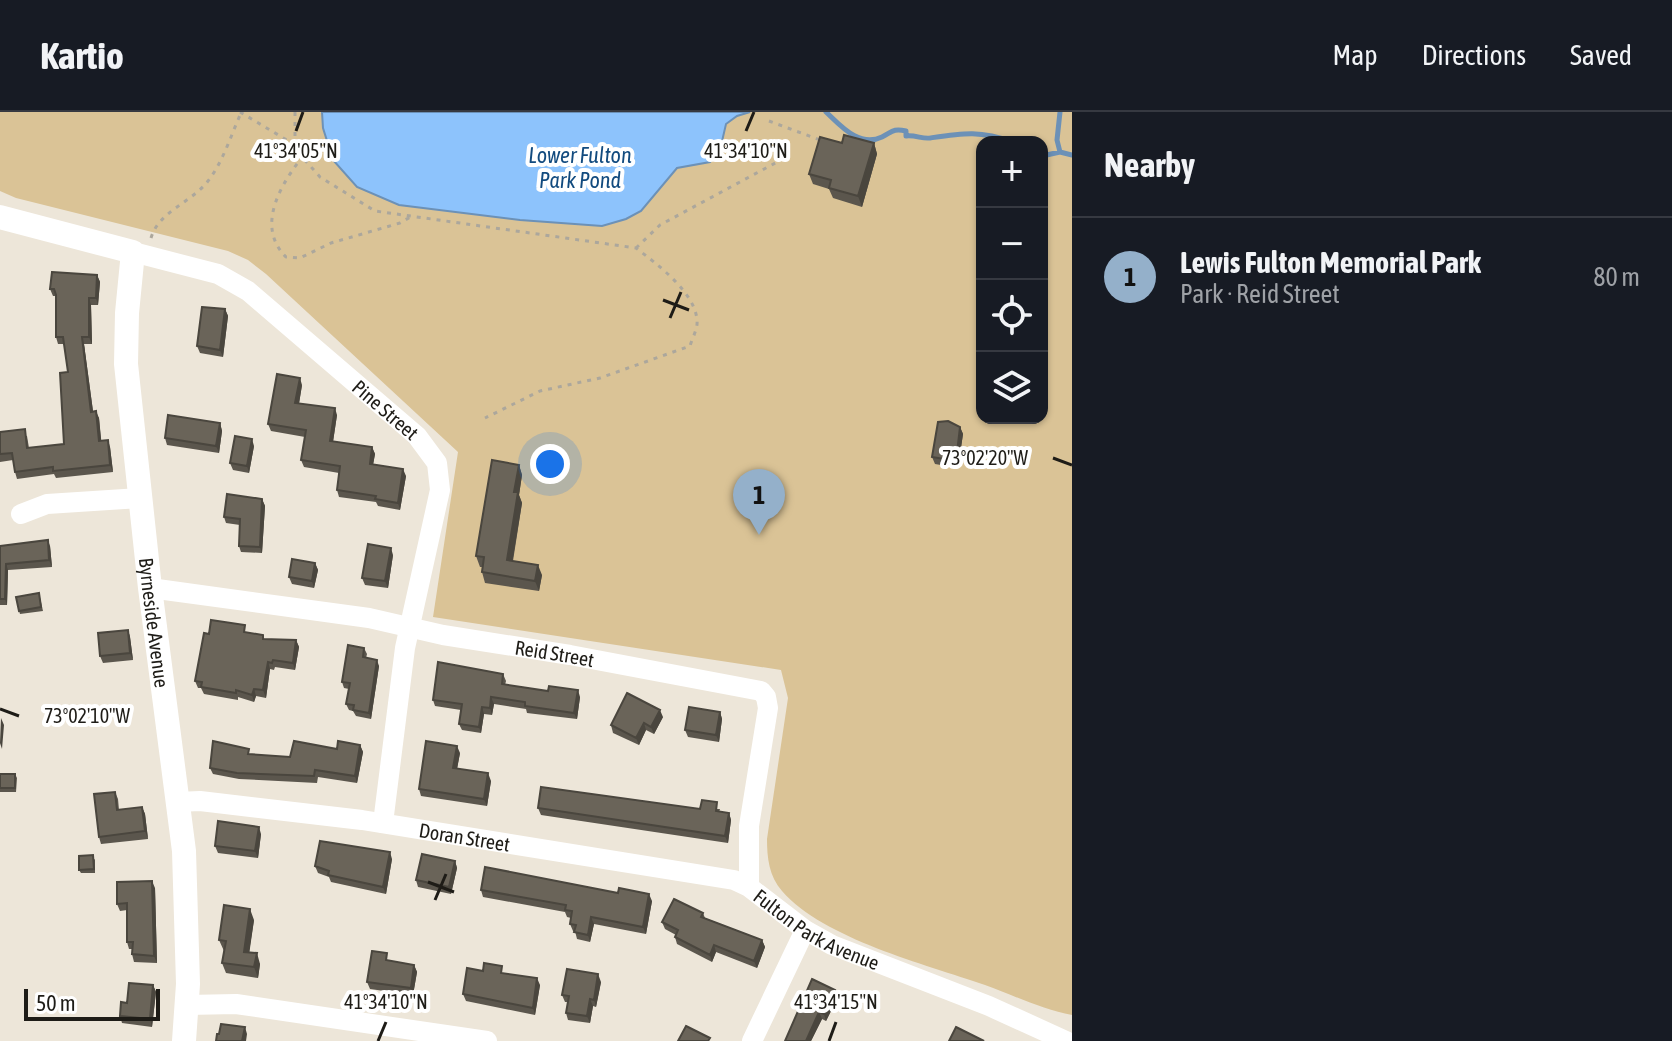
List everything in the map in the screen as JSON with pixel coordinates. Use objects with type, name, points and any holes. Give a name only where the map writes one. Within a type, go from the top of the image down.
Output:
[{"type":"street","name":"Pine Street","points":[[0,217],[142,246],[238,284],[417,436],[432,453],[440,473],[440,490],[409,627],[383,823]]},
{"type":"street","name":"Byrneside Avenue","points":[[142,246],[127,313],[126,364],[186,882],[187,1005],[184,1041]]},
{"type":"street","points":[[21,514],[47,504],[140,498]]},
{"type":"street","name":"Reid Street","points":[[150,588],[369,618],[443,635],[570,655],[765,693],[768,702],[766,720],[749,826],[749,887]]},
{"type":"street","name":"Doran Street","points":[[177,802],[200,801],[383,823],[726,878],[749,887]]},
{"type":"street","name":"Fulton Park Avenue","points":[[749,887],[805,930],[855,956],[989,1006],[1061,1040]]},
{"type":"street","points":[[752,1041],[805,930]]},
{"type":"street","points":[[187,1005],[236,1004],[487,1041]]},
{"type":"path","points":[[142,246],[156,224],[209,181],[240,112],[297,146]]},
{"type":"path","points":[[295,112],[293,124],[297,146],[303,156],[320,177],[375,211],[636,248],[657,264],[688,296],[697,321],[690,346],[600,378],[540,391],[485,418]]},
{"type":"path","points":[[769,121],[811,139],[824,141]]},
{"type":"path","points":[[303,156],[281,185],[273,203],[272,226],[277,248],[286,257],[300,258],[331,243],[400,223],[412,216]]},
{"type":"path","points":[[636,248],[660,225],[779,161]]},
{"type":"shaded area","points":[[0,112],[1072,112],[1072,1015],[877,948],[823,923],[782,891],[770,866],[767,839],[788,698],[781,670],[433,617],[458,452],[248,260],[228,251],[16,198],[0,191]]},
{"type":"water","name":"Lower Fulton Park Pond","points":[[322,112],[750,112],[726,124],[720,150],[710,162],[677,168],[641,211],[602,226],[520,220],[399,205],[357,187],[333,160],[323,128]]},
{"type":"building","points":[[844,135],[874,143],[858,196],[829,188],[831,180],[809,174],[820,137],[842,143]]},
{"type":"building","points":[[52,272],[97,275],[96,298],[89,298],[89,337],[82,337],[91,412],[96,411],[99,441],[108,440],[110,465],[15,472],[12,453],[0,454],[0,432],[25,429],[27,448],[64,444],[60,373],[68,372],[63,337],[56,337],[56,295],[54,289],[50,289]]},
{"type":"building","points":[[202,307],[225,309],[220,350],[197,346]]},
{"type":"building","points":[[277,374],[300,378],[295,403],[335,408],[330,441],[372,447],[370,464],[403,469],[398,503],[337,490],[340,466],[301,460],[306,430],[268,424]]},
{"type":"building","points":[[168,415],[220,423],[216,446],[165,438]]},
{"type":"building","points":[[948,421],[960,427],[956,461],[932,457],[938,422]]},
{"type":"building","points":[[235,436],[252,439],[247,466],[230,463]]},
{"type":"building","points":[[492,460],[519,465],[507,560],[538,565],[535,581],[482,572],[484,557],[476,556]]},
{"type":"building","points":[[227,494],[262,499],[260,547],[239,546],[240,519],[224,517]]},
{"type":"building","points":[[48,540],[49,560],[6,564],[5,599],[0,599],[0,546]]},
{"type":"building","points":[[368,544],[391,548],[385,581],[362,578]]},
{"type":"building","points":[[292,559],[315,563],[312,581],[289,577]]},
{"type":"building","points":[[39,593],[41,607],[19,611],[16,597]]},
{"type":"building","points":[[211,620],[245,625],[244,632],[263,635],[263,639],[296,640],[293,663],[268,662],[263,690],[254,689],[252,695],[236,690],[236,693],[201,687],[202,682],[195,681],[204,633],[209,634]]},
{"type":"building","points":[[128,630],[130,653],[100,656],[98,633]]},
{"type":"building","points":[[348,645],[364,648],[363,657],[377,660],[369,713],[353,710],[354,705],[346,704],[350,683],[342,682]]},
{"type":"building","points":[[438,662],[503,674],[502,684],[548,691],[549,686],[578,690],[574,713],[525,706],[525,702],[491,697],[490,708],[482,707],[479,727],[459,724],[462,704],[433,700]]},
{"type":"building","points":[[627,693],[660,710],[651,727],[644,723],[636,738],[611,725]]},
{"type":"building","points":[[689,707],[720,712],[716,735],[685,730]]},
{"type":"building","points":[[213,741],[249,749],[248,754],[290,757],[294,741],[337,749],[338,741],[360,745],[355,776],[315,770],[314,776],[237,773],[210,768]]},
{"type":"building","points":[[426,741],[457,746],[453,768],[488,773],[484,799],[419,789]]},
{"type":"building","points":[[0,774],[15,774],[15,788],[0,788]]},
{"type":"building","points":[[541,787],[700,809],[702,800],[717,802],[716,811],[729,813],[725,836],[538,808]]},
{"type":"building","points":[[115,792],[117,810],[142,807],[145,831],[99,837],[94,794]]},
{"type":"building","points":[[218,821],[259,827],[255,851],[215,846]]},
{"type":"building","points":[[320,841],[390,852],[383,887],[328,875],[329,871],[315,866]]},
{"type":"building","points":[[422,854],[455,861],[449,887],[416,880]]},
{"type":"building","points":[[93,855],[94,869],[79,870],[79,856]]},
{"type":"building","points":[[485,867],[618,893],[619,888],[649,894],[643,927],[591,917],[588,935],[574,932],[576,925],[570,924],[572,911],[565,910],[566,905],[481,890]]},
{"type":"building","points":[[152,881],[154,956],[132,954],[133,942],[127,942],[127,903],[117,904],[117,882]]},
{"type":"building","points":[[674,899],[703,913],[701,917],[762,940],[754,961],[714,945],[710,955],[675,937],[678,930],[662,922]]},
{"type":"building","points":[[224,905],[250,909],[244,952],[257,953],[254,967],[222,963],[226,941],[219,940]]},
{"type":"building","points":[[372,951],[387,953],[386,960],[414,965],[411,988],[367,982]]},
{"type":"building","points":[[484,963],[502,966],[501,973],[537,978],[533,1008],[463,994],[467,968],[483,971]]},
{"type":"building","points":[[567,969],[598,974],[594,1000],[590,999],[587,1016],[566,1013],[569,996],[562,995]]},
{"type":"building","points":[[812,979],[835,990],[824,1014],[819,1012],[806,1041],[785,1041]]},
{"type":"building","points":[[129,983],[153,985],[150,1019],[120,1016],[121,1002],[127,1003]]},
{"type":"building","points":[[221,1024],[245,1027],[242,1041],[216,1041]]},
{"type":"building","points":[[686,1026],[710,1038],[708,1041],[678,1041]]},
{"type":"building","points":[[956,1027],[984,1041],[949,1041]]},
{"type":"waterway","points":[[826,112],[851,134],[866,140],[898,130],[906,131],[906,136],[924,138],[972,134],[991,136]]},
{"type":"waterway","points":[[1060,112],[1057,140],[1060,152]]},
{"type":"waterway","points":[[1048,155],[1060,152],[1072,155]]},
{"type":"place","name":"Lewis Fulton Memorial Park","points":[[759,535]]}]
